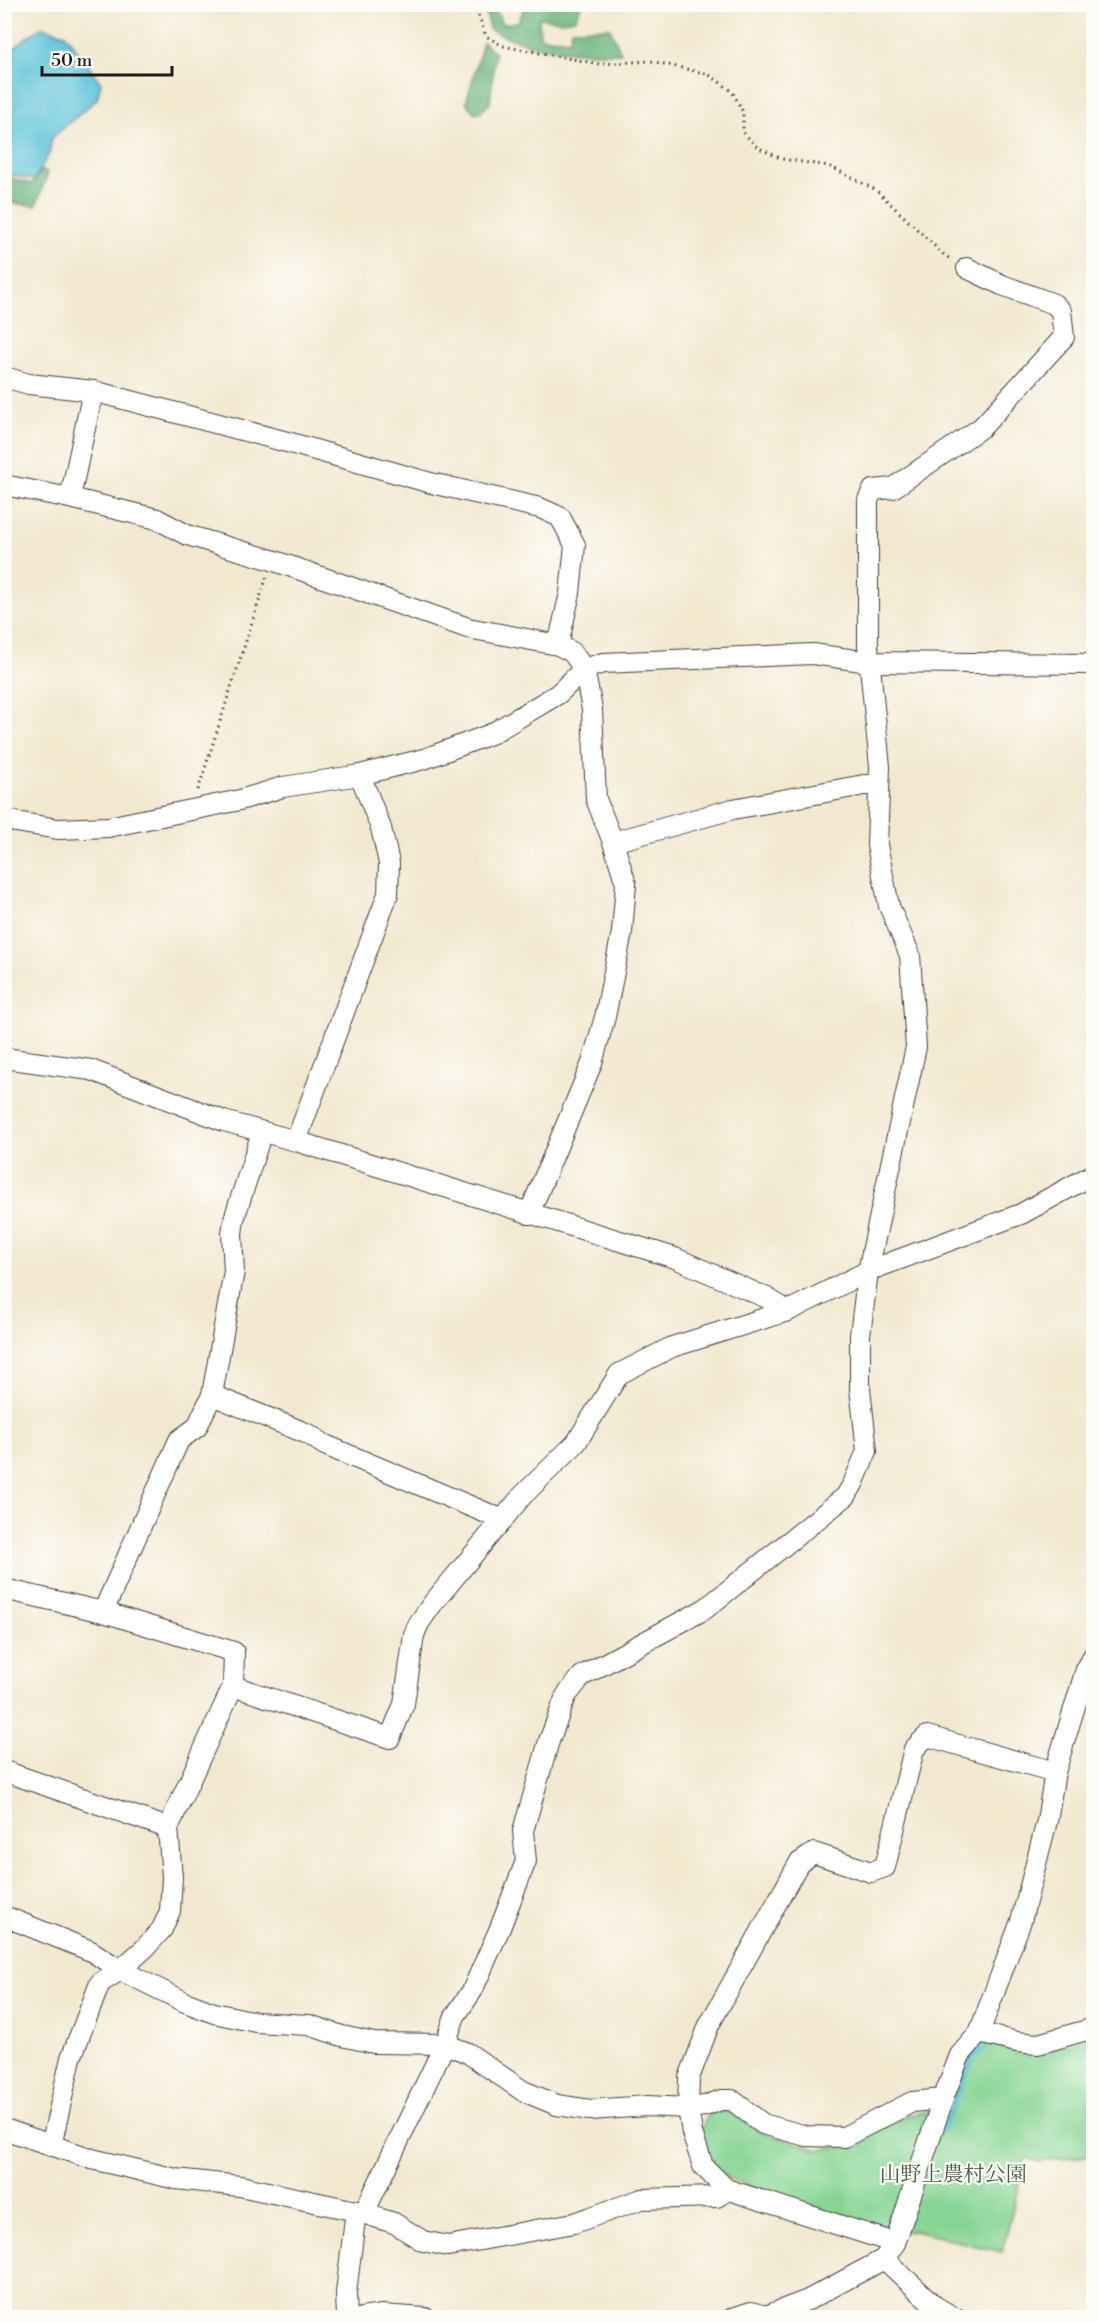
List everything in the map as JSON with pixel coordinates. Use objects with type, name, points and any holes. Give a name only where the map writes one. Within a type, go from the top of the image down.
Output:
[{"type":"street","points":[[347,2318],[346,2292],[360,2212],[445,2044],[455,2016],[472,1991],[526,1861],[523,1831],[549,1740],[566,1696],[582,1676],[705,1608],[846,1496],[867,1451],[860,1388],[860,1335],[868,1270],[916,1047],[910,955],[889,906],[877,844],[880,767],[869,663],[868,500],[873,490],[892,488],[982,428],[1064,337],[1061,311],[1054,304],[1002,285],[967,268]]},
{"type":"street","points":[[4,376],[29,384],[93,391],[431,483],[540,508],[560,517],[575,545],[570,593],[558,645]]},
{"type":"street","points":[[70,498],[93,391]]},
{"type":"street","points":[[4,485],[157,519],[187,535],[272,560],[468,628],[558,645],[572,652],[584,669],[592,709],[596,799],[614,843],[626,884],[622,932],[605,1017],[592,1063],[529,1214]]},
{"type":"street","points":[[4,820],[58,829],[108,827],[240,800],[283,787],[360,775],[424,759],[491,734],[558,694],[584,669],[603,663],[813,654],[869,663],[1094,664]]},
{"type":"street","points":[[296,1141],[388,894],[389,863],[381,828],[360,775]]},
{"type":"street","points":[[614,843],[733,809],[864,785],[879,785]]},
{"type":"street","points":[[4,1058],[91,1070],[224,1121],[675,1258],[767,1298],[788,1311]]},
{"type":"street","points":[[103,1612],[178,1440],[197,1427],[212,1395],[234,1271],[232,1234],[234,1219],[262,1132]]},
{"type":"street","points":[[233,1686],[390,1738],[404,1704],[414,1635],[418,1623],[523,1495],[576,1443],[619,1374],[672,1347],[788,1311],[868,1270],[1021,1214],[1094,1174]]},
{"type":"street","points":[[212,1395],[308,1434],[325,1445],[503,1520]]},
{"type":"street","points":[[4,1589],[103,1612],[234,1652],[233,1686],[168,1828],[172,1877],[170,1911],[162,1929],[144,1949],[120,1970],[100,1983],[71,2058],[51,2146]]},
{"type":"street","points":[[733,2318],[751,2312],[761,2316],[808,2300],[890,2251],[960,2055],[979,2033],[1020,1921],[1047,1821],[1055,1772],[1088,1666],[1094,1655]]},
{"type":"street","points":[[955,2318],[936,2307],[890,2251],[726,2189],[703,2166],[692,2133],[688,2108],[689,2078],[709,2025],[799,1863],[814,1853],[871,1872],[885,1867],[914,1749],[927,1736],[1055,1772]]},
{"type":"street","points":[[4,1771],[168,1828]]},
{"type":"street","points":[[4,1917],[91,1951],[120,1970],[185,2002],[214,2013],[256,2022],[309,2025],[374,2043],[445,2044],[468,2053],[523,2091],[557,2106],[590,2110],[646,2106],[688,2108],[705,2106],[721,2100],[732,2100],[763,2124],[806,2136],[844,2137],[912,2102],[943,2099]]},
{"type":"street","points":[[979,2033],[1017,2042],[1038,2044],[1094,2028]]},
{"type":"street","points":[[4,2129],[92,2159],[176,2179],[240,2186],[360,2212],[394,2223],[423,2241],[448,2246],[574,2223],[642,2199],[717,2197],[726,2189]]},
{"type":"street","points":[[362,2318],[382,2315],[425,2318]]},
{"type":"path","points":[[474,4],[486,36],[504,46],[599,64],[651,61],[708,74],[732,91],[743,112],[743,132],[757,147],[782,159],[829,166],[876,190],[944,255],[967,268]]},
{"type":"path","points":[[196,809],[195,799],[272,560]]},
{"type":"green space","points":[[479,5],[494,5],[502,24],[518,22],[525,5],[579,5],[581,6],[575,19],[561,21],[539,18],[540,37],[569,40],[572,29],[610,28],[621,53],[587,53],[520,42],[489,29],[487,15]]},
{"type":"green space","points":[[483,42],[495,53],[490,103],[480,113],[474,112],[466,103]]},
{"type":"green space","points":[[42,170],[48,173],[36,206],[5,202],[5,177],[32,184]]},
{"type":"green space","name":"山野上農村公園","points":[[1093,2036],[1092,2155],[1039,2162],[1025,2159],[1002,2252],[915,2231],[883,2231],[727,2178],[708,2160],[701,2129],[706,2118],[715,2111],[730,2112],[759,2131],[819,2150],[847,2144],[908,2115],[949,2109],[969,2058],[973,2051],[982,2044],[991,2044],[1013,2051],[1034,2052]]},
{"type":"water","points":[[43,27],[65,34],[101,83],[97,99],[51,139],[50,152],[34,180],[5,174],[5,49],[11,51]]},
{"type":"waterway","points":[[942,2131],[973,2057],[984,2049]]}]
